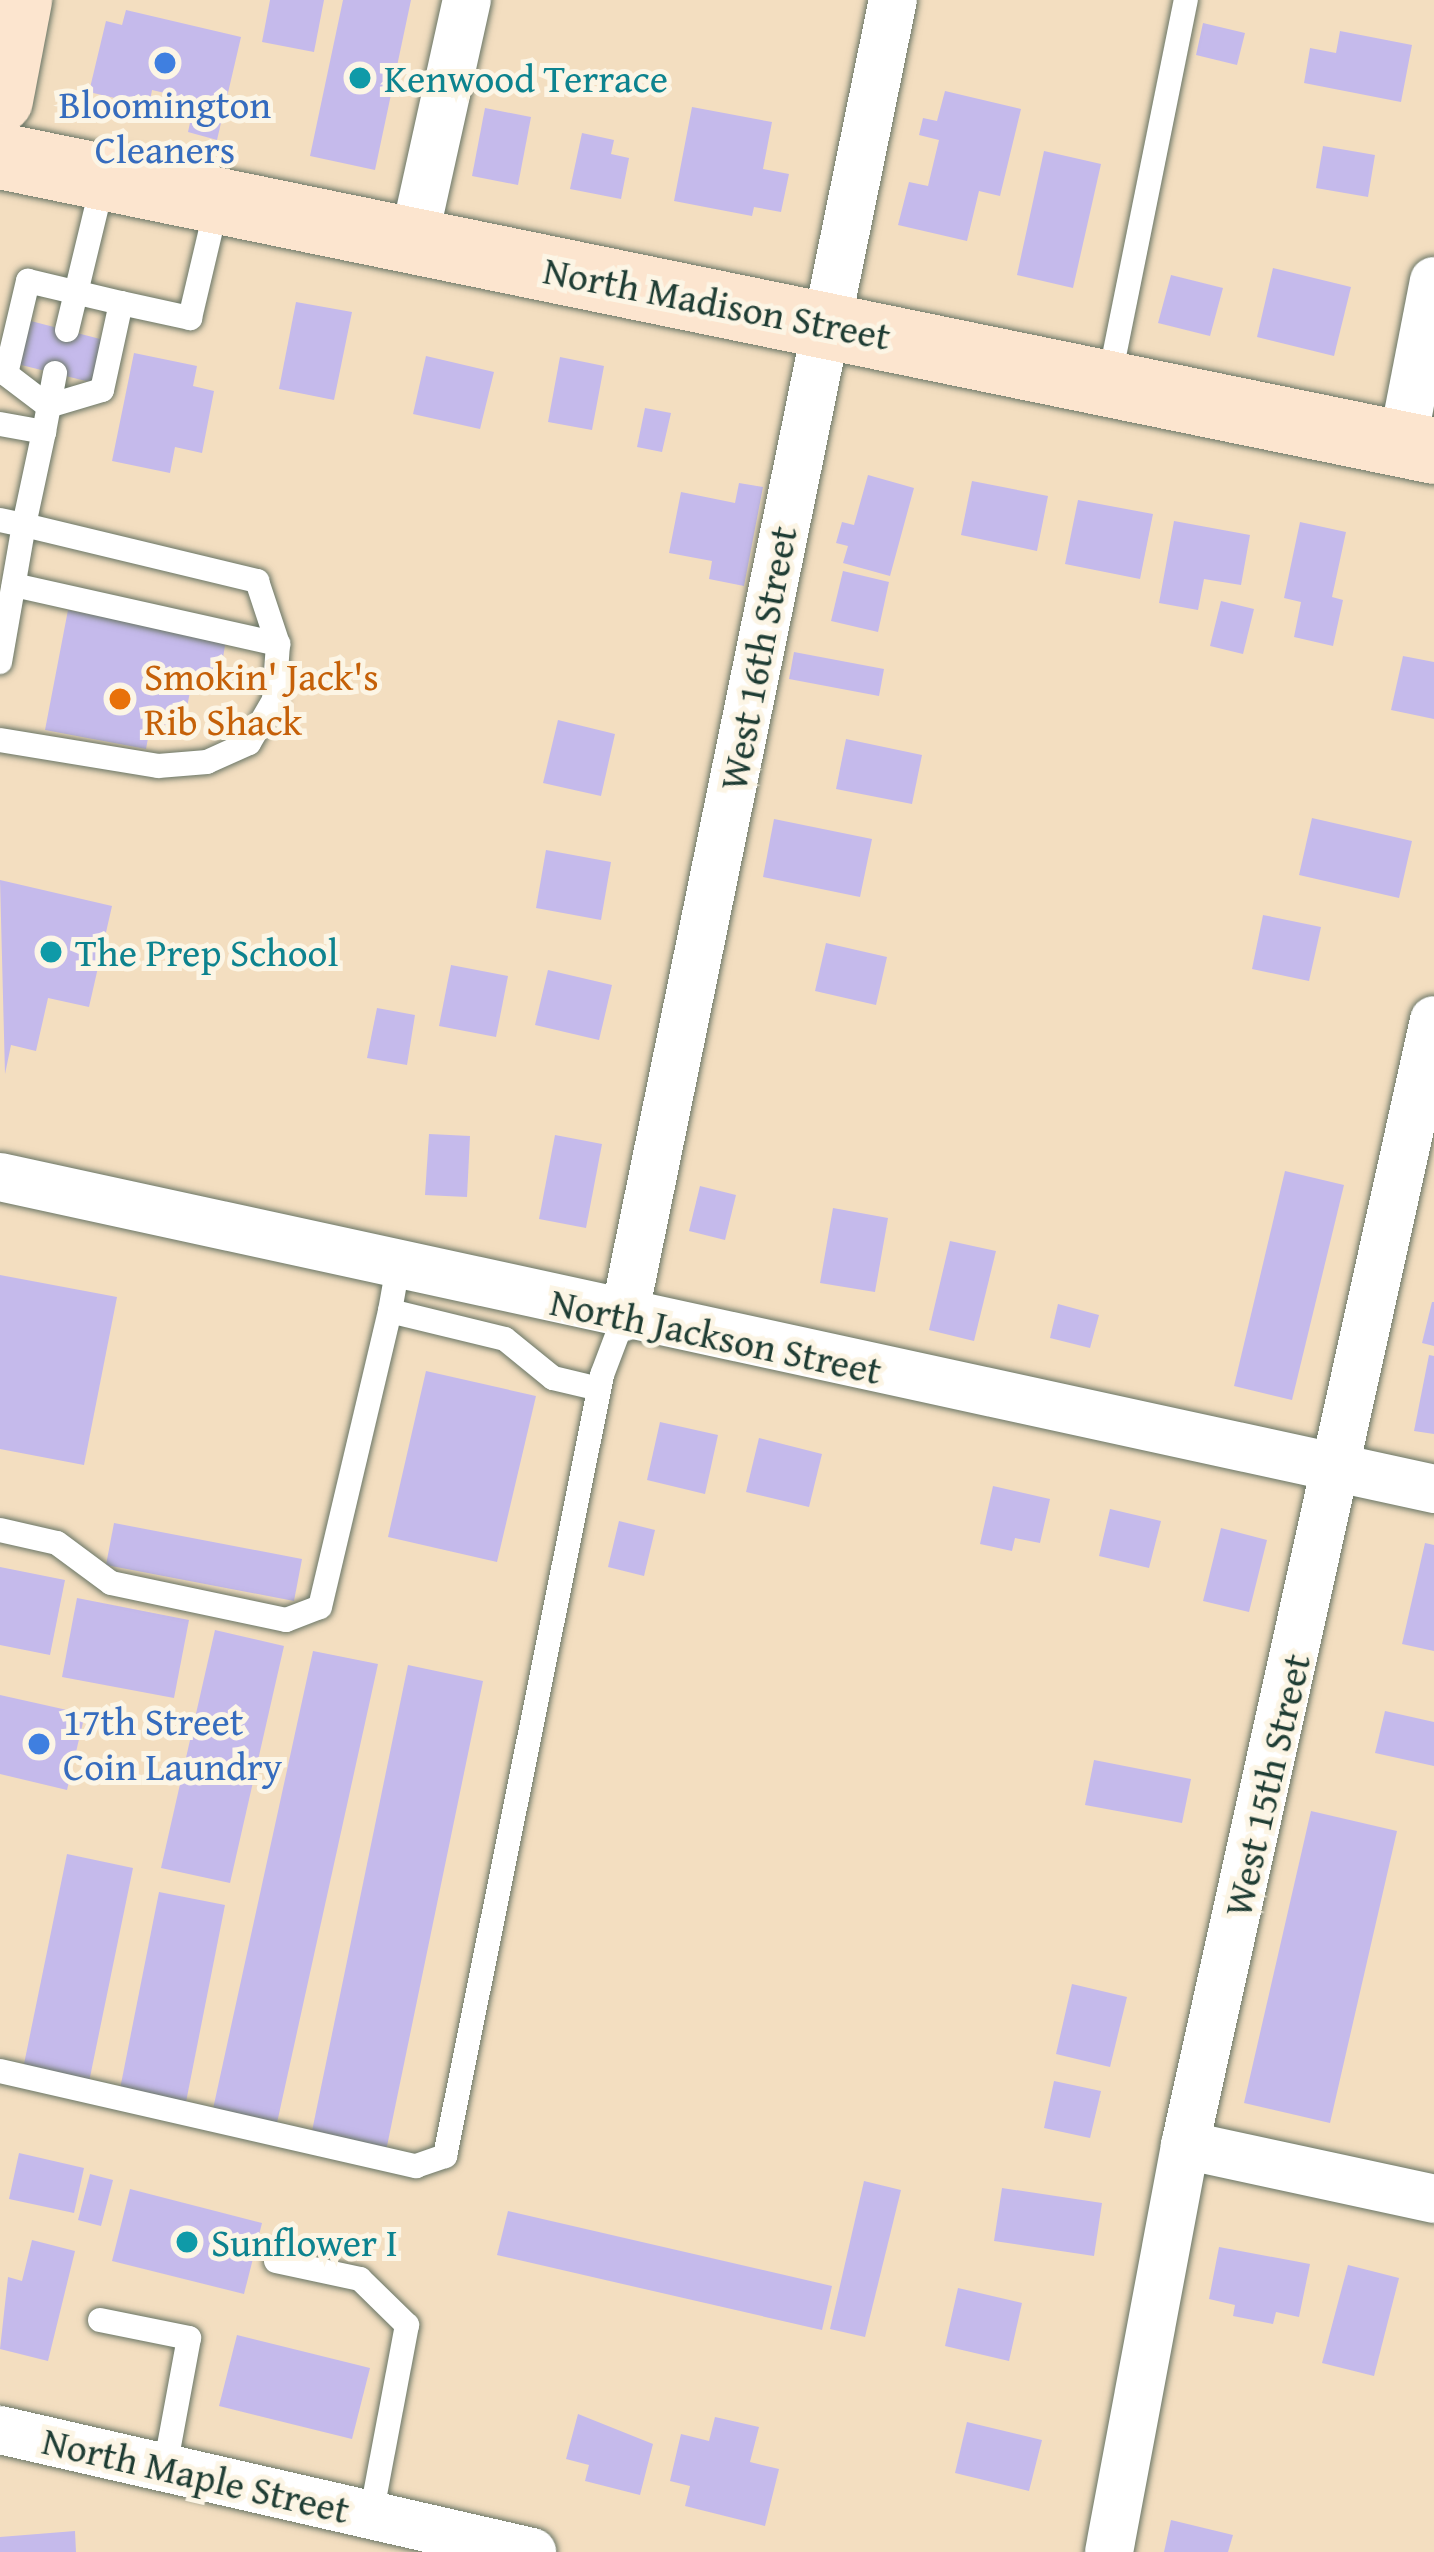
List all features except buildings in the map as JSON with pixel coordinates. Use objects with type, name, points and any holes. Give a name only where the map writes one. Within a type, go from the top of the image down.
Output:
[{"type":"street","points":[[0,100],[19,0]]},
{"type":"street","points":[[413,243],[467,0]]},
{"type":"street","name":"West 16th Street","points":[[624,1317],[893,0]]},
{"type":"street","name":"North Madison Street","points":[[0,156],[1418,448]]},
{"type":"street","points":[[1418,448],[1434,281]]},
{"type":"street","name":"West 15th Street","points":[[1109,2552],[1185,2144],[1340,1468],[1434,1020]]},
{"type":"street","name":"North Jackson Street","points":[[0,1177],[394,1289],[624,1317],[1434,1489]]},
{"type":"street","points":[[1185,2144],[1434,2199]]},
{"type":"street","name":"North Maple Street","points":[[0,2430],[532,2552]]},
{"type":"lane","points":[[1108,383],[1186,0]]},
{"type":"lane","points":[[67,330],[104,178]]},
{"type":"lane","points":[[0,275],[190,318],[217,202]]},
{"type":"lane","points":[[28,281],[6,374],[48,406]]},
{"type":"lane","points":[[48,406],[102,390],[121,304]]},
{"type":"lane","points":[[0,662],[14,585],[12,522],[44,432],[55,373]]},
{"type":"lane","points":[[0,424],[44,432]]},
{"type":"lane","points":[[0,740],[158,766],[207,762],[249,743],[274,700],[278,644],[256,581],[12,522]]},
{"type":"lane","points":[[14,585],[278,644]]},
{"type":"lane","points":[[0,1530],[57,1543],[111,1583],[286,1620],[320,1606],[394,1289],[505,1339],[553,1378],[599,1389]]},
{"type":"lane","points":[[0,2071],[416,2166],[445,2156],[599,1389],[624,1317]]},
{"type":"lane","points":[[276,2261],[360,2279],[406,2325],[371,2515]]},
{"type":"lane","points":[[100,2320],[189,2338],[165,2468]]},
{"type":"place","name":"Bloomington Cleaners","points":[[165,63]]},
{"type":"place","name":"Kenwood Terrace","points":[[360,78]]},
{"type":"place","name":"Smokin' Jack's Rib Shack","points":[[120,699]]},
{"type":"place","name":"The Prep School","points":[[51,952]]},
{"type":"place","name":"17th Street Coin Laundry","points":[[39,1744]]},
{"type":"place","name":"Sunflower I","points":[[187,2242]]}]
